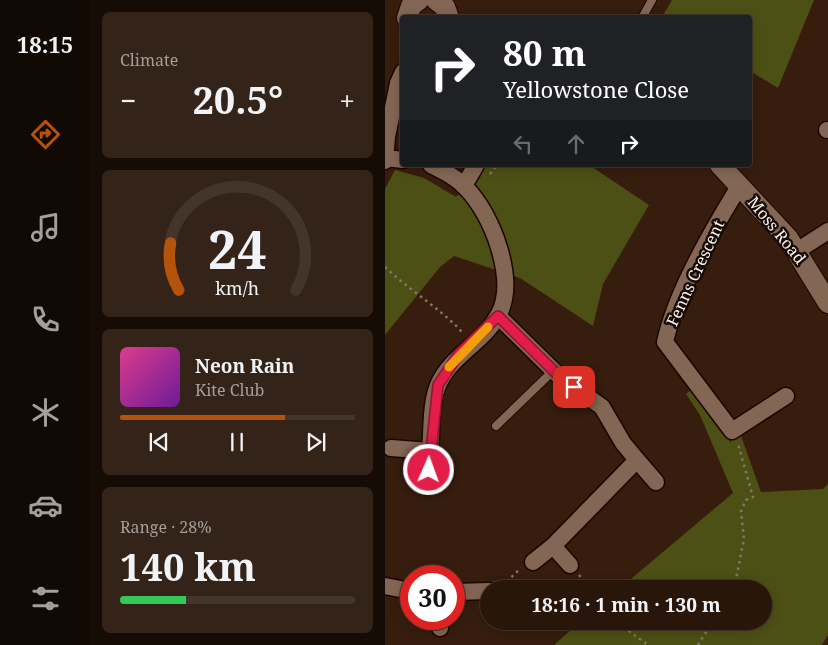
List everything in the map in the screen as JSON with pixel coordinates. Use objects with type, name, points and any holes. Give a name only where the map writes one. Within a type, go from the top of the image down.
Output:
[{"type":"street","points":[[436,0],[445,7],[448,15]]},
{"type":"street","points":[[400,79],[387,137],[385,160],[400,160]]},
{"type":"street","points":[[429,470],[438,385],[459,354],[472,344],[498,316],[506,288],[503,265],[485,213],[464,186],[434,167]]},
{"type":"street","points":[[464,186],[475,167]]},
{"type":"street","name":"Moss Road","points":[[721,167],[788,238],[828,303]]},
{"type":"street","name":"Fenns Crescent","points":[[732,430],[665,342],[670,322],[714,228],[740,185]]},
{"type":"street","points":[[797,251],[828,231]]},
{"type":"street","points":[[498,316],[554,370],[602,407],[623,443],[656,482]]},
{"type":"street","points":[[732,430],[785,396]]},
{"type":"street","points":[[391,448],[430,451]]},
{"type":"street","points":[[533,562],[553,546],[637,460]]},
{"type":"street","points":[[553,546],[570,565]]},
{"type":"street","points":[[385,586],[400,589]]},
{"type":"street","points":[[465,592],[480,591]]},
{"type":"lane","points":[[644,15],[652,0]]},
{"type":"lane","points":[[496,426],[554,370]]},
{"type":"path","points":[[385,267],[408,289],[449,318],[472,344]]},
{"type":"path","points":[[732,430],[739,446],[753,497],[746,500],[741,511],[744,539],[736,580]]},
{"type":"path","points":[[507,580],[512,574],[533,562]]},
{"type":"path","points":[[628,630],[648,645]]},
{"type":"path","points":[[698,645],[707,630]]},
{"type":"shaded area","points":[[672,0],[814,0],[778,88],[752,72],[752,15],[663,15]]},
{"type":"shaded area","points":[[485,167],[592,167],[649,205],[603,284],[593,326],[520,278],[454,256],[440,267],[385,335],[385,189],[395,170],[424,178],[456,197]]},
{"type":"shaded area","points":[[692,389],[730,442],[740,433],[761,492],[823,489],[828,484],[828,635],[822,645],[554,645],[571,630],[772,630],[772,580],[630,580],[733,493],[700,415],[686,394]]},
{"type":"slow traffic","points":[[449,367],[459,354],[472,344],[488,327]]},
{"type":"route","points":[[429,470],[434,408],[438,385],[446,370],[459,354],[472,344],[498,316],[548,363],[559,376],[574,387]]}]
